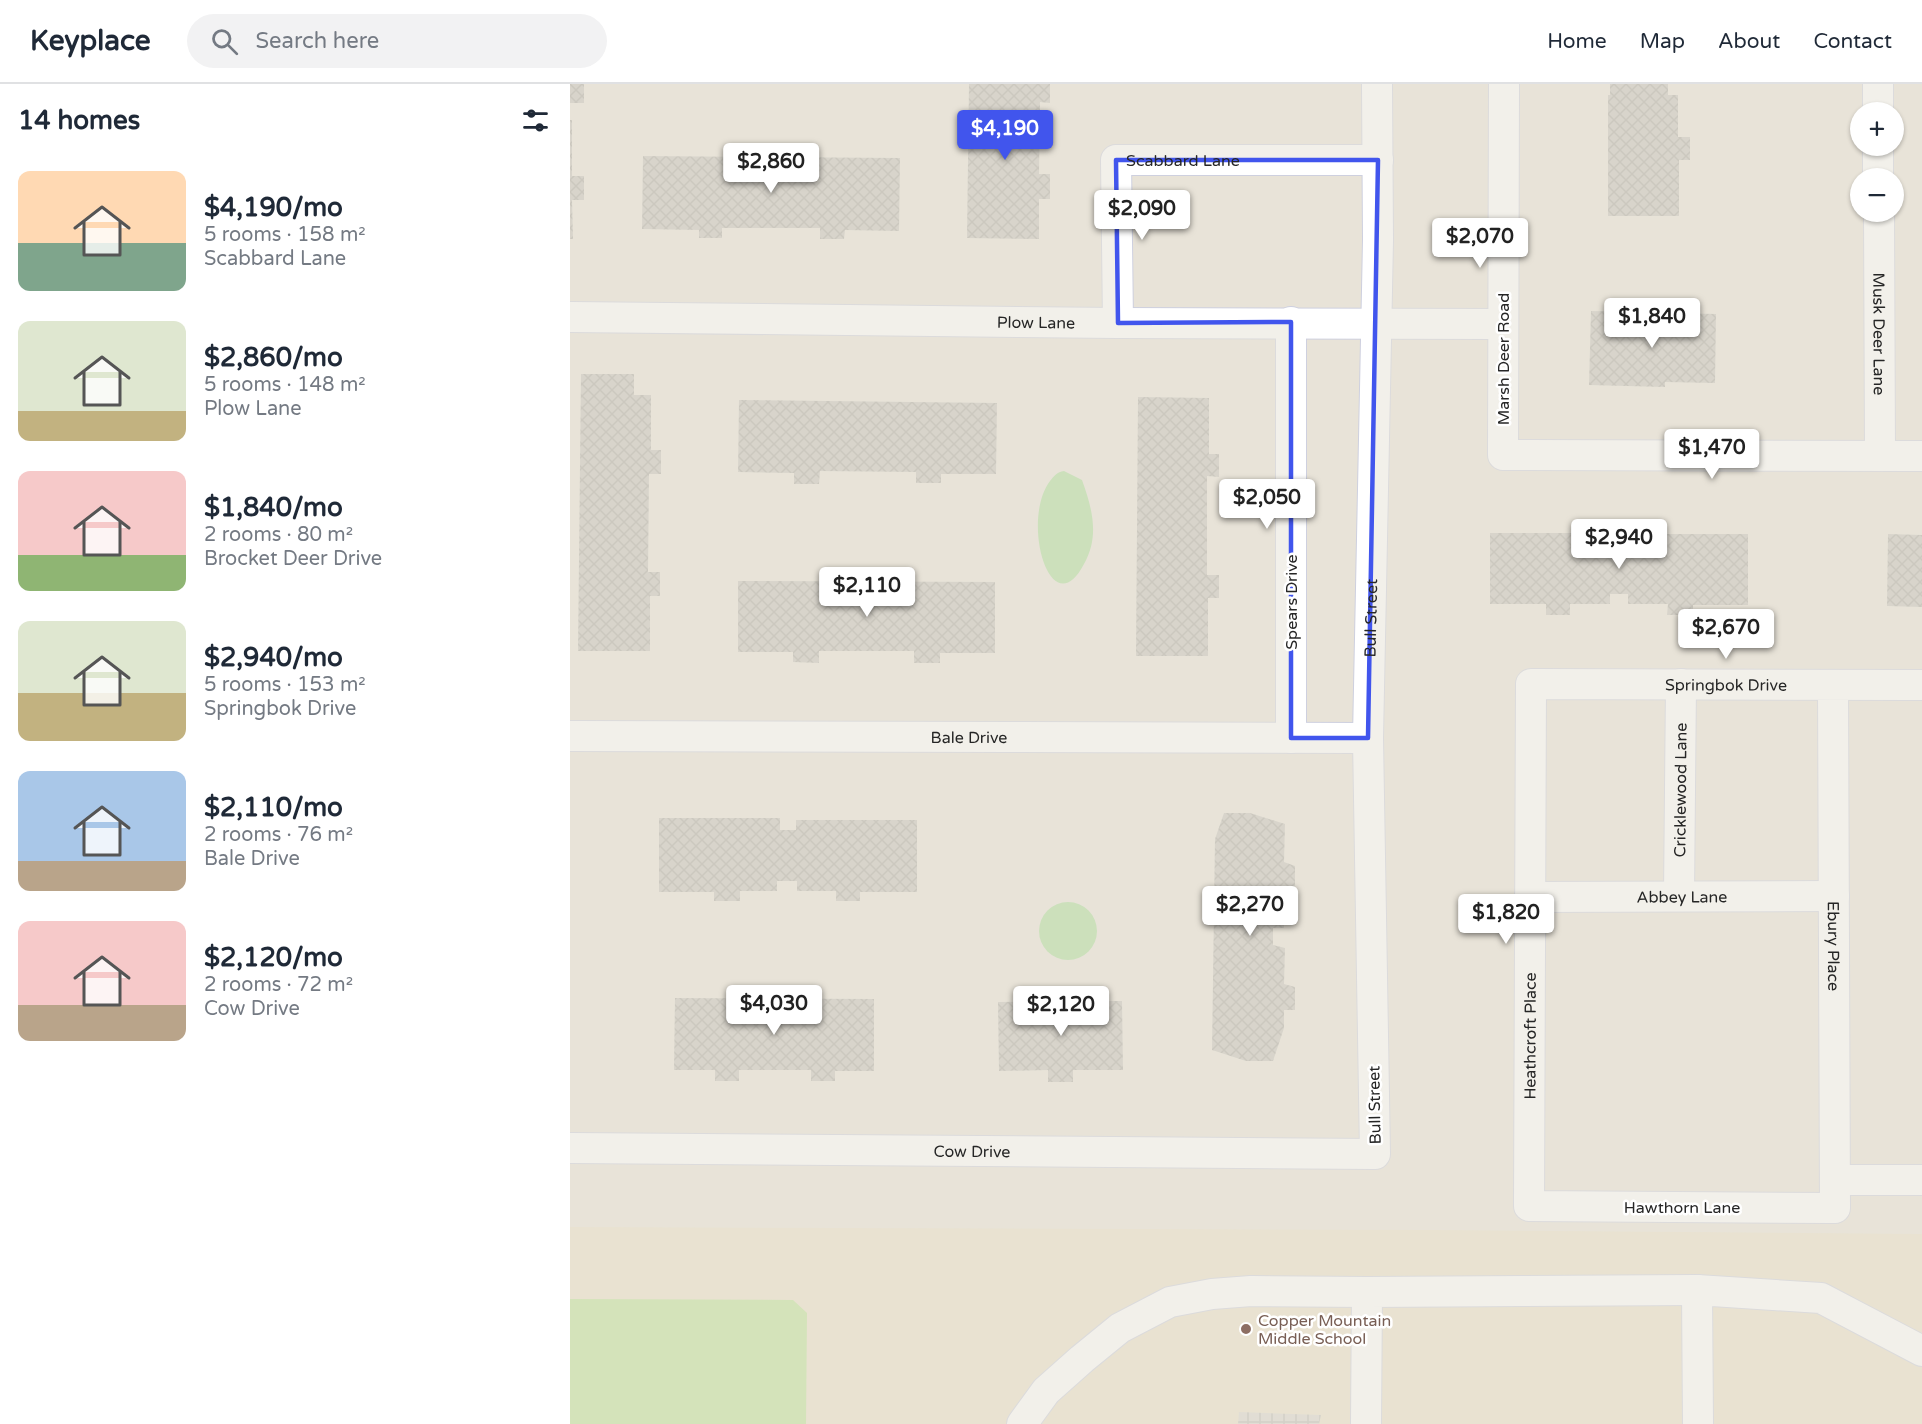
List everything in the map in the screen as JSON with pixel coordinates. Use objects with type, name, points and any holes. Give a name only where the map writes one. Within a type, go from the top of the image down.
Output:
[{"type":"street","name":"Bull Street","points":[[1375,1154],[1368,738],[1376,323],[1377,84]]},
{"type":"street","name":"Marsh Deer Road","points":[[1504,84],[1503,455],[1880,455]]},
{"type":"street","points":[[1878,84],[1878,102]]},
{"type":"street","name":"Scabbard Lane","points":[[1118,323],[1116,159],[1378,159]]},
{"type":"street","name":"Musk Deer Lane","points":[[1879,222],[1880,455]]},
{"type":"street","name":"Plow Lane","points":[[570,317],[1118,323],[1503,324]]},
{"type":"street","name":"Spears Drive","points":[[1292,322],[1292,738]]},
{"type":"street","points":[[1880,455],[1922,456]]},
{"type":"street","name":"Springbok Drive","points":[[1531,684],[1922,685]]},
{"type":"street","name":"Heathcroft Place","points":[[1529,1206],[1531,684]]},
{"type":"street","name":"Cricklewood Lane","points":[[1679,896],[1681,684]]},
{"type":"street","name":"Ebury Place","points":[[1833,685],[1835,1194]]},
{"type":"street","name":"Bale Drive","points":[[570,736],[1368,738]]},
{"type":"street","name":"Abbey Lane","points":[[1530,897],[1834,896]]},
{"type":"street","name":"Cow Drive","points":[[570,1148],[1375,1154]]},
{"type":"street","name":"Hawthorn Lane","points":[[1529,1206],[1835,1194],[1922,1180]]},
{"type":"street","points":[[1697,1290],[1698,1424]]},
{"type":"street","points":[[1022,1424],[1046,1391],[1120,1328],[1170,1302],[1212,1294],[1251,1291],[1697,1290],[1821,1298],[1922,1351]]},
{"type":"street","points":[[1366,1424],[1367,1292]]},
{"type":"highlighted area","points":[[1116,160],[1378,160],[1368,738],[1291,738],[1291,322],[1118,323]]},
{"type":"shaded area","name":"Copper Mountain Middle School","points":[[570,1227],[1922,1234],[1922,1424],[570,1424]]},
{"type":"shaded area","points":[[1239,1412],[1321,1415],[1319,1424],[1238,1424]]},
{"type":"green space","points":[[1064,471],[1082,480],[1089,501],[1093,532],[1089,554],[1084,564],[1072,580],[1061,583],[1051,576],[1043,561],[1038,520],[1041,499],[1050,481],[1058,473]]},
{"type":"green space","points":[[1062,902],[1074,902],[1089,910],[1097,925],[1097,937],[1089,952],[1074,960],[1062,960],[1047,952],[1039,937],[1039,925],[1047,910]]},
{"type":"green space","points":[[570,1299],[793,1300],[807,1313],[806,1424],[570,1424]]},
{"type":"building","points":[[570,84],[584,84],[584,103],[570,103]]},
{"type":"building","points":[[969,84],[1050,84],[1050,103],[1040,102],[1039,174],[1050,174],[1050,199],[1039,199],[1039,239],[967,238]]},
{"type":"building","points":[[1610,84],[1668,84],[1668,95],[1678,95],[1678,137],[1690,137],[1690,160],[1679,160],[1679,216],[1608,216],[1608,95],[1610,95]]},
{"type":"building","points":[[570,120],[572,120],[572,176],[584,176],[584,200],[572,200],[573,239],[570,239]]},
{"type":"building","points":[[643,156],[900,158],[899,231],[845,230],[844,239],[820,239],[820,228],[722,228],[722,238],[699,238],[699,230],[642,229]]},
{"type":"building","points":[[1591,311],[1716,314],[1715,383],[1665,382],[1665,387],[1589,385]]},
{"type":"building","points":[[581,374],[634,374],[634,395],[651,395],[651,450],[661,450],[661,474],[649,474],[648,572],[660,572],[660,596],[650,596],[650,651],[578,651]]},
{"type":"building","points":[[1138,397],[1209,398],[1209,454],[1219,454],[1219,477],[1207,476],[1207,575],[1219,575],[1219,598],[1208,598],[1208,656],[1136,656]]},
{"type":"building","points":[[739,400],[997,403],[996,474],[941,474],[941,483],[916,483],[916,472],[820,471],[819,484],[794,484],[794,473],[738,472]]},
{"type":"building","points":[[1490,533],[1610,533],[1610,545],[1628,545],[1628,534],[1748,534],[1748,605],[1693,605],[1693,615],[1667,615],[1668,604],[1628,604],[1628,594],[1610,594],[1610,604],[1570,604],[1570,615],[1546,615],[1546,604],[1490,604]]},
{"type":"building","points":[[1888,534],[1922,535],[1922,607],[1887,606]]},
{"type":"building","points":[[738,581],[995,582],[995,653],[940,653],[940,663],[914,663],[914,651],[819,651],[819,663],[793,662],[793,652],[738,652]]},
{"type":"building","points":[[1224,813],[1250,813],[1285,824],[1284,862],[1295,866],[1295,888],[1284,888],[1284,928],[1273,928],[1273,945],[1285,948],[1284,984],[1295,987],[1295,1010],[1284,1010],[1284,1028],[1273,1061],[1246,1061],[1212,1050],[1215,839]]},
{"type":"building","points":[[659,818],[780,818],[780,830],[796,830],[796,820],[917,820],[917,892],[860,892],[860,901],[836,901],[836,891],[797,891],[797,881],[777,881],[777,891],[740,891],[740,901],[714,901],[714,892],[659,892]]},
{"type":"building","points":[[675,998],[874,999],[874,1071],[835,1071],[835,1081],[811,1081],[811,1070],[739,1070],[739,1081],[715,1081],[715,1070],[674,1070]]},
{"type":"building","points":[[1122,1001],[1123,1070],[1073,1070],[1073,1082],[1048,1082],[1048,1070],[999,1071],[998,1002]]},
{"type":"place","name":"Copper Mountain Middle School","points":[[1246,1329]]}]
